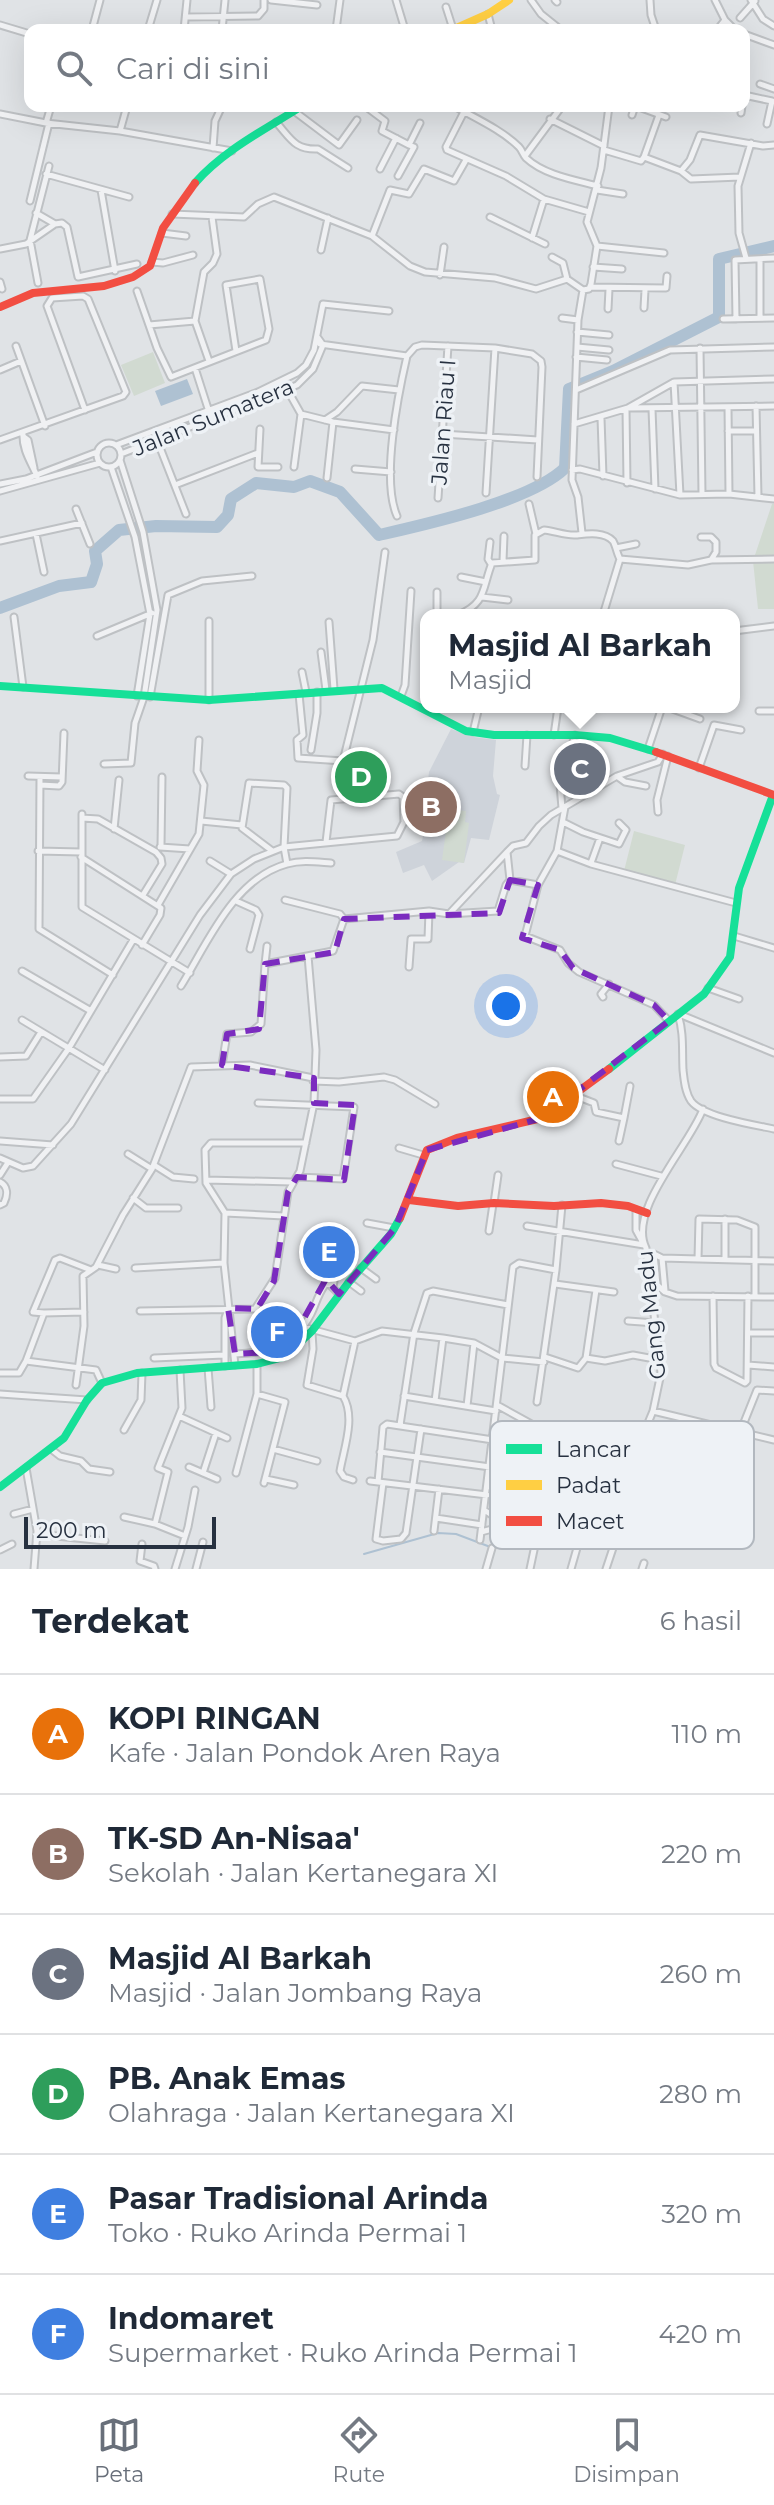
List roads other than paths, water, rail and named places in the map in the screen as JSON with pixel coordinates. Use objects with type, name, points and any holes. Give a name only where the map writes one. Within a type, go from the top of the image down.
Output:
[{"type":"main road","points":[[466,24],[509,0]]},
{"type":"main road","points":[[0,307],[33,293],[104,286],[133,277],[152,262],[172,214],[205,172],[291,112]]},
{"type":"main road","points":[[0,686],[209,700],[382,688],[420,704]]},
{"type":"main road","points":[[0,1487],[51,1449],[72,1428],[87,1400],[102,1383],[142,1373],[257,1364],[284,1357],[336,1290],[349,1282],[395,1228],[427,1150],[442,1143],[542,1118],[575,1096],[678,1014],[708,988],[730,957],[736,903],[774,795],[610,738],[473,732],[455,726],[436,713]]},
{"type":"main road","points":[[409,1200],[458,1206],[601,1203],[628,1206],[647,1213]]},
{"type":"street","points":[[94,24],[100,0]]},
{"type":"street","points":[[150,24],[157,0]]},
{"type":"street","points":[[185,24],[187,0]]},
{"type":"street","points":[[223,24],[225,0]]},
{"type":"street","points":[[186,17],[258,16],[264,9],[264,0]]},
{"type":"street","points":[[271,0],[317,5]]},
{"type":"street","points":[[337,24],[340,0]]},
{"type":"street","points":[[396,0],[403,24]]},
{"type":"street","points":[[531,0],[554,24]]},
{"type":"street","points":[[650,0],[654,24]]},
{"type":"street","points":[[715,0],[729,24]]},
{"type":"street","points":[[740,18],[754,1],[763,19],[774,26]]},
{"type":"street","points":[[446,7],[450,24]]},
{"type":"street","points":[[488,14],[490,24]]},
{"type":"street","points":[[722,24],[725,20]]},
{"type":"street","points":[[0,25],[24,32]]},
{"type":"street","points":[[750,36],[774,45]]},
{"type":"street","points":[[760,84],[774,89]]},
{"type":"street","points":[[750,97],[772,101],[767,124]]},
{"type":"street","points":[[30,201],[50,112]]},
{"type":"street","points":[[120,131],[125,112]]},
{"type":"street","points":[[213,148],[215,121],[219,112]]},
{"type":"street","points":[[294,112],[339,145],[357,120]]},
{"type":"street","points":[[373,112],[385,121],[382,131],[414,147],[398,176]]},
{"type":"street","points":[[464,112],[446,148],[466,160],[506,176],[544,199],[589,212]]},
{"type":"street","points":[[470,112],[518,146],[525,156],[560,175],[623,194]]},
{"type":"street","points":[[525,156],[556,112]]},
{"type":"street","points":[[591,287],[597,246],[587,224],[597,188],[608,112]]},
{"type":"street","points":[[550,119],[604,148],[641,161],[662,116],[651,112]]},
{"type":"street","points":[[0,114],[232,151]]},
{"type":"street","points":[[276,122],[297,146],[306,151],[318,149],[348,168]]},
{"type":"street","points":[[409,145],[420,123]]},
{"type":"street","points":[[681,171],[690,160],[700,135],[774,145]]},
{"type":"street","points":[[380,169],[396,138]]},
{"type":"street","points":[[745,253],[739,233],[738,206],[740,177],[751,143]]},
{"type":"street","points":[[644,157],[681,171],[691,179],[740,177]]},
{"type":"street","points":[[372,236],[390,190],[409,194],[424,169],[451,181],[466,160]]},
{"type":"street","points":[[38,283],[30,240],[49,166]]},
{"type":"street","points":[[46,174],[129,197]]},
{"type":"street","points":[[101,190],[115,271]]},
{"type":"street","points":[[172,214],[212,217],[249,215],[258,204],[274,197],[372,236],[412,267],[440,275],[495,278],[536,289],[567,279]]},
{"type":"street","points":[[532,238],[544,199]]},
{"type":"street","points":[[36,213],[55,224],[67,225],[77,276],[82,278],[137,264]]},
{"type":"street","points":[[209,361],[195,321],[204,272],[217,254],[212,217]]},
{"type":"street","points":[[490,217],[545,244]]},
{"type":"street","points":[[321,250],[328,218]]},
{"type":"street","points":[[0,249],[26,244],[55,224]]},
{"type":"street","points":[[162,233],[186,236]]},
{"type":"street","points":[[597,246],[664,253]]},
{"type":"street","points":[[440,275],[444,247]]},
{"type":"street","points":[[745,253],[760,259],[774,258]]},
{"type":"street","points":[[736,319],[735,260],[745,253]]},
{"type":"street","points":[[152,262],[163,263],[193,255]]},
{"type":"street","points":[[552,257],[563,263],[567,279],[583,290]]},
{"type":"street","points":[[760,259],[760,318]]},
{"type":"street","points":[[593,267],[622,269]]},
{"type":"street","points":[[583,290],[591,287],[666,288],[667,276]]},
{"type":"street","points":[[137,291],[171,377],[266,340],[269,329],[260,279],[225,286],[236,351]]},
{"type":"street","points":[[608,309],[609,289]]},
{"type":"street","points":[[582,533],[572,470],[577,332],[583,290]]},
{"type":"street","points":[[644,308],[645,290]]},
{"type":"street","points":[[0,440],[23,435],[123,396],[126,389],[86,297],[52,298],[47,303],[85,410]]},
{"type":"street","name":"Jalan Sumatera","points":[[116,445],[283,382],[306,365],[316,340],[323,304],[389,311]]},
{"type":"street","points":[[562,318],[578,320]]},
{"type":"street","points":[[723,319],[774,318]]},
{"type":"street","points":[[149,325],[195,321]]},
{"type":"street","points":[[577,332],[609,335]]},
{"type":"street","points":[[316,340],[323,345],[407,356]]},
{"type":"street","name":"Jalan Sumatera","points":[[120,457],[297,385],[313,369],[323,345]]},
{"type":"street","points":[[16,346],[45,426]]},
{"type":"street","points":[[397,516],[391,500],[394,430],[407,356],[418,346],[495,348],[523,351],[538,358],[542,367],[537,477]]},
{"type":"street","name":"Jalan Riau I","points":[[438,498],[448,346]]},
{"type":"street","points":[[577,347],[609,350]]},
{"type":"street","points":[[576,389],[661,352],[774,347]]},
{"type":"street","points":[[486,493],[495,348]]},
{"type":"street","points":[[700,348],[702,494]]},
{"type":"street","points":[[576,357],[607,360]]},
{"type":"street","points":[[1,369],[21,361]]},
{"type":"street","points":[[195,368],[211,418]]},
{"type":"street","points":[[574,424],[627,409],[674,382],[774,379]]},
{"type":"street","points":[[283,382],[301,414],[294,467]]},
{"type":"street","points":[[674,382],[680,495]]},
{"type":"street","points":[[325,421],[362,386],[399,390]]},
{"type":"street","points":[[756,406],[758,497]]},
{"type":"street","points":[[627,409],[774,406]]},
{"type":"street","points":[[728,407],[729,494]]},
{"type":"street","points":[[627,409],[627,483]]},
{"type":"street","points":[[652,409],[655,489]]},
{"type":"street","points":[[301,414],[325,421],[394,430]]},
{"type":"street","points":[[601,418],[603,476]]},
{"type":"street","points":[[327,478],[333,422]]},
{"type":"street","points":[[260,429],[258,468],[278,467]]},
{"type":"street","points":[[728,431],[756,431]]},
{"type":"street","points":[[442,434],[538,440]]},
{"type":"street","points":[[23,435],[28,440],[39,482]]},
{"type":"street","points":[[157,440],[186,514]]},
{"type":"street","points":[[0,484],[97,452],[106,443],[116,445],[144,535],[157,610],[143,697]]},
{"type":"street","points":[[97,452],[100,463]]},
{"type":"street","points":[[175,485],[258,453]]},
{"type":"street","points":[[111,467],[120,457]]},
{"type":"street","points":[[0,491],[100,463],[111,467]]},
{"type":"street","points":[[111,467],[136,539],[150,614],[143,697]]},
{"type":"street","points":[[355,469],[391,472]]},
{"type":"street","points":[[572,470],[580,469],[680,495],[729,494],[774,499]]},
{"type":"street","points":[[491,564],[535,560],[536,534],[529,504]]},
{"type":"street","points":[[76,509],[90,544]]},
{"type":"street","points":[[0,541],[82,523]]},
{"type":"street","points":[[536,534],[544,530],[609,538],[620,559],[607,609]]},
{"type":"street","points":[[36,534],[44,572]]},
{"type":"street","points":[[136,539],[144,535]]},
{"type":"street","points":[[503,561],[504,536]]},
{"type":"street","points":[[701,537],[711,537],[716,542],[716,552],[711,560]]},
{"type":"street","points":[[469,609],[482,597],[491,564],[488,559],[490,542]]},
{"type":"street","points":[[616,548],[636,544]]},
{"type":"street","points":[[302,672],[303,735],[297,740],[299,758],[343,761],[373,640],[385,552]]},
{"type":"street","points":[[620,559],[688,565],[711,560],[774,559]]},
{"type":"street","points":[[104,764],[131,763],[135,723],[168,595],[202,581],[252,576]]},
{"type":"street","points":[[461,577],[486,582]]},
{"type":"street","points":[[401,696],[405,685],[411,591]]},
{"type":"street","points":[[437,592],[437,609]]},
{"type":"street","points":[[482,597],[508,600]]},
{"type":"street","points":[[97,636],[157,610]]},
{"type":"street","points":[[14,617],[23,687]]},
{"type":"street","points":[[209,621],[209,700]]},
{"type":"street","points":[[311,750],[314,724],[325,690],[329,622]]},
{"type":"street","points":[[740,630],[774,626]]},
{"type":"street","points":[[321,652],[325,690]]},
{"type":"street","points":[[759,711],[774,711]]},
{"type":"street","points":[[473,732],[478,713]]},
{"type":"street","points":[[554,735],[557,713]]},
{"type":"street","points":[[648,749],[662,713]]},
{"type":"street","points":[[682,713],[700,719]]},
{"type":"street","points":[[302,724],[314,724]]},
{"type":"street","points":[[699,768],[714,725],[741,730]]},
{"type":"street","points":[[40,785],[59,786],[62,782],[64,733]]},
{"type":"street","points":[[525,766],[527,735]]},
{"type":"street","points":[[575,735],[560,785],[563,822],[557,851],[538,885],[525,936],[560,950],[573,968],[654,1005],[669,1021]]},
{"type":"street","points":[[158,905],[199,834],[204,785],[197,771],[199,740]]},
{"type":"street","points":[[449,914],[513,846],[526,843],[539,826],[563,808],[617,776],[658,762],[665,755]]},
{"type":"street","points":[[658,812],[657,800],[665,755]]},
{"type":"street","points":[[28,776],[62,777]]},
{"type":"street","points":[[617,776],[625,782],[646,786]]},
{"type":"street","points":[[40,777],[39,929],[113,975]]},
{"type":"street","points":[[156,852],[161,846],[162,777]]},
{"type":"street","points":[[114,829],[119,780]]},
{"type":"street","points":[[271,850],[243,830],[248,783],[284,785],[287,791],[284,847],[287,864]]},
{"type":"street","points":[[0,1175],[3,1162],[23,1168],[33,1166],[71,1124],[171,962],[231,874],[271,850],[284,847],[397,836],[404,822],[402,796],[331,800],[326,842]]},
{"type":"street","points":[[143,895],[163,860],[156,852],[98,819],[82,816],[82,907],[190,973]]},
{"type":"street","points":[[201,821],[242,825]]},
{"type":"street","points":[[563,822],[622,844],[626,830],[619,823]]},
{"type":"street","points":[[591,864],[600,838]]},
{"type":"street","points":[[161,846],[190,849]]},
{"type":"street","points":[[38,851],[81,854],[158,905],[160,915],[142,945]]},
{"type":"street","points":[[557,851],[591,864],[736,903]]},
{"type":"street","points":[[344,919],[429,911],[449,914],[498,911],[510,880],[507,852]]},
{"type":"street","points":[[210,861],[231,874]]},
{"type":"street","points":[[181,986],[236,901],[258,879],[287,864],[331,863]]},
{"type":"street","points":[[510,880],[538,885]]},
{"type":"street","points":[[285,900],[340,914],[344,919]]},
{"type":"street","points":[[236,901],[256,910],[259,915],[250,949]]},
{"type":"street","points":[[409,967],[411,939],[428,939],[429,911]]},
{"type":"street","points":[[265,964],[333,951],[344,919]]},
{"type":"street","points":[[734,936],[774,948]]},
{"type":"street","points":[[0,1099],[33,1099],[69,1048],[133,940]]},
{"type":"street","points":[[222,1065],[227,1034],[251,1032],[261,1024],[267,946]]},
{"type":"street","points":[[140,1311],[255,1309],[275,1278],[284,1216],[294,1179],[300,1171],[314,1103],[316,1050],[308,956]]},
{"type":"street","points":[[22,971],[91,1011]]},
{"type":"street","points":[[603,997],[602,993],[609,984]]},
{"type":"street","points":[[708,988],[739,999]]},
{"type":"street","points":[[678,1014],[774,1053]]},
{"type":"street","points":[[678,1014],[684,1035],[686,1090],[691,1101],[703,1109],[734,1120],[774,1129]]},
{"type":"street","points":[[22,1020],[105,1070]]},
{"type":"street","points":[[0,1057],[26,1056],[42,1031]]},
{"type":"street","points":[[76,1385],[84,1326],[82,1279],[84,1274],[95,1268],[153,1167],[191,1067],[250,1065],[313,1080],[339,1082],[384,1077],[395,1080],[435,1104]]},
{"type":"street","points":[[619,1141],[630,1086]]},
{"type":"street","points":[[575,1096],[594,1103],[596,1112],[624,1118]]},
{"type":"street","points":[[206,1180],[345,1178],[354,1107],[258,1103]]},
{"type":"street","name":"Gang Madu","points":[[650,1421],[660,1385],[660,1360],[642,1233],[661,1176],[694,1132],[703,1109]]},
{"type":"street","points":[[0,1141],[53,1145]]},
{"type":"street","points":[[236,1366],[224,1263],[225,1213],[206,1180],[205,1150],[211,1143],[306,1143]]},
{"type":"street","points":[[399,1148],[423,1155]]},
{"type":"street","points":[[128,1154],[173,1177],[194,1179]]},
{"type":"street","points":[[616,1164],[661,1176]]},
{"type":"street","points":[[489,1231],[498,1175]]},
{"type":"street","points":[[0,1182],[7,1194],[0,1205]]},
{"type":"street","points":[[133,1198],[146,1208],[178,1208]]},
{"type":"street","points":[[537,1402],[555,1284],[562,1205]]},
{"type":"street","points":[[636,1210],[636,1230],[645,1245],[662,1258],[774,1261]]},
{"type":"street","points":[[225,1213],[284,1216]]},
{"type":"street","points":[[698,1259],[697,1221],[725,1219],[755,1227],[745,1383],[714,1364],[713,1296]]},
{"type":"street","points":[[725,1219],[725,1259]]},
{"type":"street","points":[[367,1223],[395,1228]]},
{"type":"street","points":[[527,1226],[645,1245]]},
{"type":"street","points":[[343,1230],[336,1290],[325,1285],[322,1288],[307,1329],[313,1349],[307,1385],[343,1396],[348,1404],[350,1417],[340,1471],[344,1477],[353,1480]]},
{"type":"street","points":[[654,1254],[657,1285],[665,1292],[683,1296],[774,1297]]},
{"type":"street","points":[[662,1258],[665,1292]]},
{"type":"street","points":[[84,1312],[33,1312],[56,1259],[95,1268],[116,1269]]},
{"type":"street","points":[[135,1268],[224,1263]]},
{"type":"street","points":[[495,1421],[508,1305],[516,1264],[556,1270]]},
{"type":"street","points":[[361,1268],[376,1279]]},
{"type":"street","points":[[349,1282],[361,1291]]},
{"type":"street","points":[[555,1284],[614,1292]]},
{"type":"street","points":[[235,1354],[270,1352],[307,1329],[355,1341],[382,1331],[474,1343],[502,1358],[545,1359],[578,1368],[586,1358],[596,1290]]},
{"type":"street","points":[[400,1425],[414,1333],[424,1297],[429,1292],[508,1305]]},
{"type":"street","points":[[225,1367],[225,1318],[228,1308]]},
{"type":"street","points":[[0,1373],[19,1373],[44,1313]]},
{"type":"street","points":[[628,1321],[656,1323]]},
{"type":"street","points":[[748,1333],[774,1333]]},
{"type":"street","points":[[435,1401],[443,1338]]},
{"type":"street","points":[[343,1396],[355,1341]]},
{"type":"street","points":[[467,1406],[474,1343]]},
{"type":"street","points":[[154,1358],[224,1355]]},
{"type":"street","points":[[586,1358],[605,1361],[633,1355],[660,1360]]},
{"type":"street","points":[[26,1361],[98,1371],[102,1383]]},
{"type":"street","points":[[236,1473],[257,1394],[257,1364]]},
{"type":"street","points":[[748,1365],[774,1367]]},
{"type":"street","points":[[208,1368],[211,1407]]},
{"type":"street","points":[[155,1524],[168,1472],[158,1468],[182,1408],[180,1370]]},
{"type":"street","points":[[124,1430],[141,1400],[142,1373]]},
{"type":"street","points":[[745,1421],[757,1390],[774,1391]]},
{"type":"street","points":[[0,1394],[87,1400]]},
{"type":"street","points":[[257,1394],[285,1402],[265,1481],[294,1485]]},
{"type":"street","points":[[404,1396],[497,1408],[522,1421]]},
{"type":"street","points":[[653,1411],[699,1421]]},
{"type":"street","points":[[179,1416],[227,1438]]},
{"type":"street","points":[[421,1429],[404,1537],[383,1541],[376,1539],[383,1427],[387,1424],[400,1425],[490,1440]]},
{"type":"street","points":[[203,1473],[216,1433]]},
{"type":"street","points":[[754,1434],[774,1440]]},
{"type":"street","points":[[51,1449],[60,1456],[81,1461],[89,1469],[110,1472]]},
{"type":"street","points":[[273,1449],[317,1461]]},
{"type":"street","points":[[380,1452],[490,1467],[480,1540]]},
{"type":"street","points":[[189,1467],[217,1479]]},
{"type":"street","points":[[26,1468],[37,1534],[34,1569]]},
{"type":"street","points":[[370,1481],[487,1495]]},
{"type":"street","points":[[434,1531],[439,1489]]},
{"type":"street","points":[[175,1569],[195,1490]]},
{"type":"street","points":[[14,1514],[33,1509]]},
{"type":"street","points":[[484,1510],[490,1514]]},
{"type":"street","points":[[124,1517],[155,1524],[185,1536]]},
{"type":"street","points":[[436,1518],[490,1527]]},
{"type":"street","points":[[37,1534],[105,1541]]},
{"type":"street","points":[[196,1569],[203,1542]]},
{"type":"street","points":[[0,1550],[12,1544]]},
{"type":"street","points":[[142,1544],[140,1561],[155,1569]]},
{"type":"street","points":[[486,1569],[492,1549]]},
{"type":"street","points":[[530,1569],[534,1557],[532,1549]]},
{"type":"street","points":[[571,1569],[577,1549]]},
{"type":"street","points":[[606,1569],[613,1549]]},
{"type":"water","points":[[187,379],[193,394],[161,406],[155,391]]},
{"type":"waterway","points":[[0,608],[59,586],[91,582],[97,564],[95,551],[119,530],[156,526],[217,527],[228,515],[231,499],[256,483],[294,487],[310,481],[340,492],[379,535],[477,510],[528,491],[565,468],[569,389],[613,371],[719,317],[719,259],[774,246]]},
{"type":"waterway","points":[[364,1554],[438,1533],[456,1534],[490,1547]]},
{"type":"place","name":"Masjid Al Barkah","points":[[580,769]]},
{"type":"place","name":"PB. Anak Emas","points":[[361,777]]},
{"type":"place","name":"TK-SD An-Nisaa'","points":[[431,807]]},
{"type":"place","name":"KOPI RINGAN","points":[[553,1097]]},
{"type":"place","name":"Pasar Tradisional Arinda","points":[[329,1252]]},
{"type":"place","name":"Indomaret","points":[[277,1332]]}]
